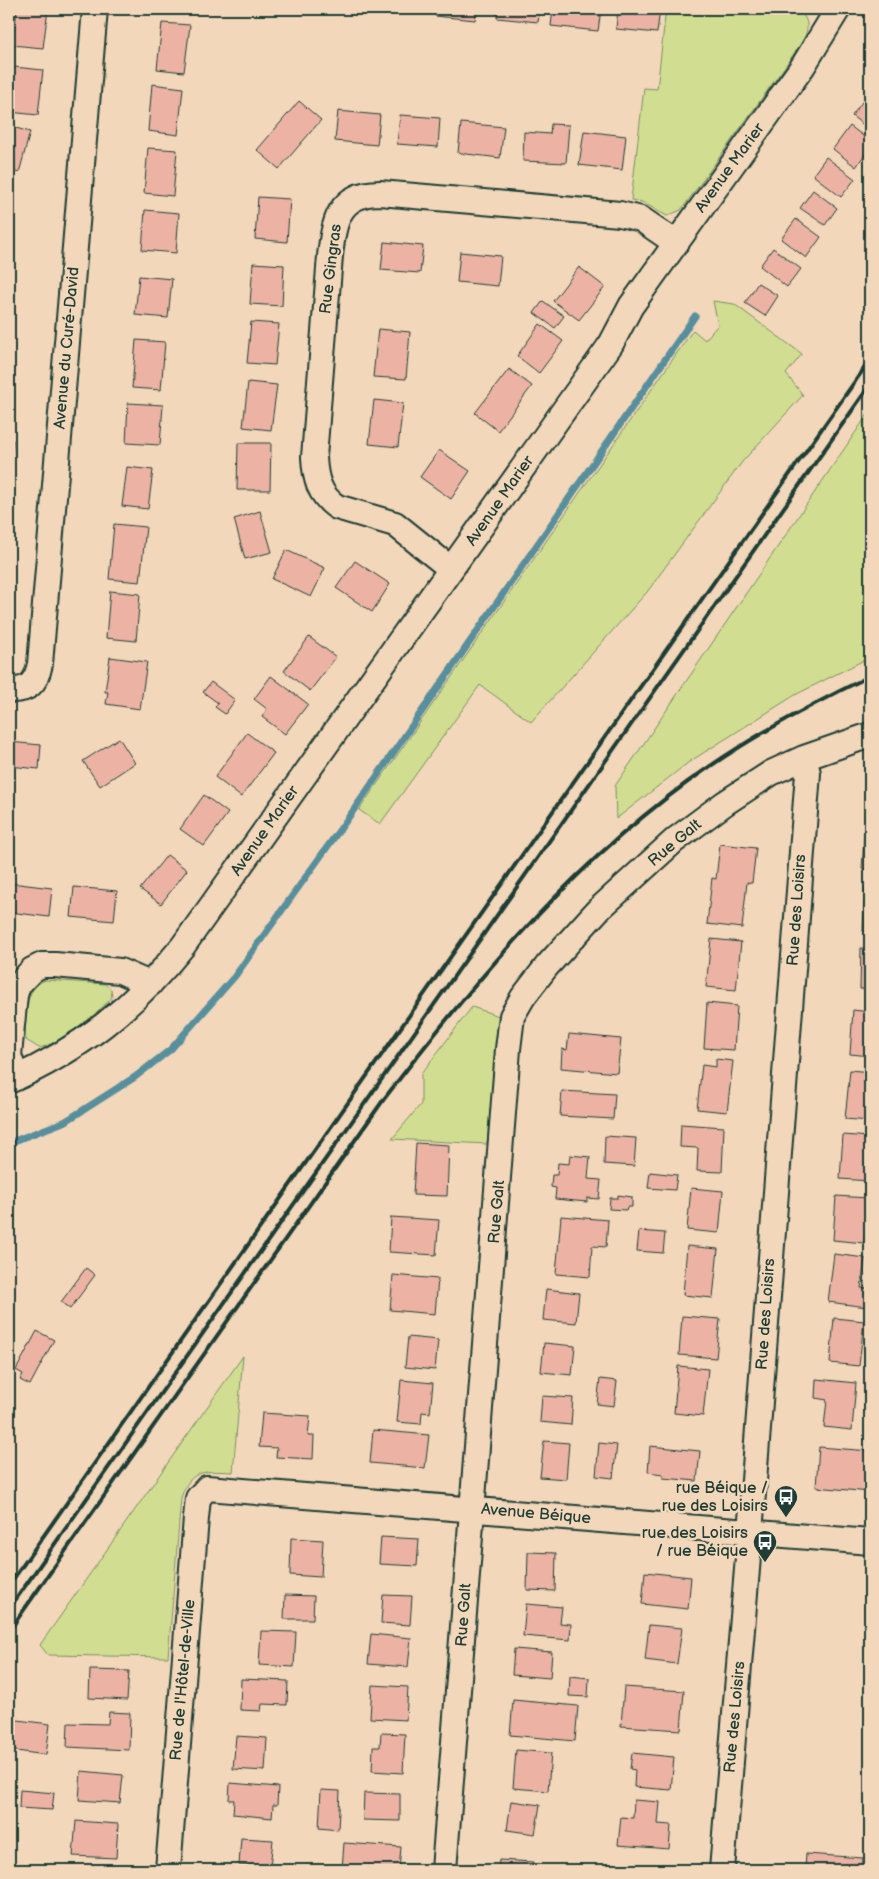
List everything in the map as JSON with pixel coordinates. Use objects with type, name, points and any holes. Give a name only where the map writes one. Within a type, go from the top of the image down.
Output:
[{"type":"street","name":"Avenue du Curé-David","points":[[9,690],[21,690],[32,685],[40,664],[95,9]]},
{"type":"street","name":"Avenue Marier","points":[[150,984],[120,971],[55,965],[42,965],[32,970],[18,986],[15,995],[9,1055],[12,1079],[55,1059],[86,1040],[110,1022],[150,984],[184,946],[611,344],[631,306],[803,66],[833,10]]},
{"type":"street","name":"Rue Gingras","points":[[451,569],[395,524],[337,507],[329,502],[318,485],[314,457],[329,266],[334,227],[340,211],[354,198],[375,193],[620,214],[641,219],[676,243]]},
{"type":"street","name":"Rue Galt","points":[[444,1870],[512,1016],[533,984],[583,925],[675,840],[750,787],[804,758],[870,735]]},
{"type":"street","name":"Rue des Loisirs","points":[[722,1870],[750,1533],[808,773],[804,758]]},
{"type":"street","name":"Avenue Béique","points":[[203,1491],[207,1488],[220,1488],[870,1542]]},
{"type":"street","name":"Rue de l'Hôtel-de-Ville","points":[[168,1870],[196,1518],[198,1498],[203,1491]]},
{"type":"green space","points":[[666,9],[796,9],[804,17],[807,25],[806,34],[801,44],[687,202],[681,210],[667,216],[642,202],[631,200],[644,88],[657,89]]},
{"type":"green space","points":[[713,301],[734,304],[802,354],[786,374],[803,395],[742,462],[647,592],[531,722],[480,685],[380,824],[359,810],[693,330],[705,340],[718,325]]},
{"type":"green space","points":[[870,411],[870,657],[795,695],[689,762],[616,819],[615,786]]},
{"type":"green space","points":[[46,980],[105,984],[111,990],[112,997],[78,1027],[57,1041],[39,1048],[26,1040],[25,1023],[29,996],[39,983]]},
{"type":"green space","points":[[472,1007],[499,1016],[487,1144],[392,1139],[421,1104],[421,1074]]},
{"type":"green space","points":[[243,1356],[233,1472],[215,1471],[200,1473],[194,1476],[189,1481],[181,1498],[168,1657],[48,1655],[40,1645]]},
{"type":"building","points":[[17,9],[48,9],[43,48],[12,45]]},
{"type":"building","points":[[436,9],[477,9],[475,20],[435,16]]},
{"type":"building","points":[[497,9],[540,9],[538,22],[497,18]]},
{"type":"building","points":[[553,9],[601,9],[598,31],[551,26]]},
{"type":"building","points":[[618,9],[660,9],[657,33],[616,29]]},
{"type":"building","points":[[162,23],[190,25],[184,72],[157,69]]},
{"type":"building","points":[[14,67],[43,70],[38,115],[9,112],[9,94],[11,94]]},
{"type":"building","points":[[152,84],[183,88],[178,135],[148,131]]},
{"type":"building","points":[[870,91],[870,130],[852,116]]},
{"type":"building","points":[[299,101],[321,120],[279,169],[257,150]]},
{"type":"building","points":[[338,111],[380,115],[377,145],[335,141]]},
{"type":"building","points":[[400,115],[440,118],[438,147],[397,144]]},
{"type":"building","points":[[461,123],[504,127],[500,158],[458,153]]},
{"type":"building","points":[[551,124],[569,125],[566,163],[523,161],[524,132],[550,134]]},
{"type":"building","points":[[9,126],[30,132],[19,173],[9,170]]},
{"type":"building","points":[[850,126],[870,141],[870,147],[856,167],[833,149]]},
{"type":"building","points":[[584,131],[626,136],[622,170],[579,165]]},
{"type":"building","points":[[148,148],[177,150],[173,196],[144,193]]},
{"type":"building","points":[[826,157],[855,179],[841,197],[813,175]]},
{"type":"building","points":[[813,190],[837,208],[825,225],[800,208]]},
{"type":"building","points":[[258,197],[290,199],[287,242],[255,239]]},
{"type":"building","points":[[9,198],[13,198],[9,237]]},
{"type":"building","points":[[145,210],[179,213],[176,253],[142,250]]},
{"type":"building","points":[[796,219],[821,237],[806,258],[781,239]]},
{"type":"building","points":[[384,242],[423,246],[420,273],[381,270]]},
{"type":"building","points":[[773,248],[801,269],[787,287],[760,266]]},
{"type":"building","points":[[460,252],[501,256],[498,286],[457,282]]},
{"type":"building","points":[[253,263],[284,265],[282,306],[250,304]]},
{"type":"building","points":[[579,267],[605,287],[579,320],[553,301]]},
{"type":"building","points":[[139,276],[172,279],[168,318],[135,315]]},
{"type":"building","points":[[758,283],[778,296],[765,316],[745,303]]},
{"type":"building","points":[[543,301],[564,316],[555,328],[534,313]]},
{"type":"building","points":[[251,322],[279,324],[275,365],[247,363]]},
{"type":"building","points":[[540,324],[563,341],[539,373],[517,356]]},
{"type":"building","points":[[378,329],[410,332],[406,379],[373,377]]},
{"type":"building","points":[[136,340],[165,342],[161,390],[132,388]]},
{"type":"building","points":[[509,369],[532,386],[498,431],[475,413]]},
{"type":"building","points":[[248,382],[277,385],[271,430],[243,427]]},
{"type":"building","points":[[374,400],[403,403],[398,447],[369,444]]},
{"type":"building","points":[[128,403],[163,405],[160,445],[126,443]]},
{"type":"building","points":[[9,440],[13,440],[10,487],[9,487]]},
{"type":"building","points":[[238,443],[271,443],[270,490],[237,490]]},
{"type":"building","points":[[439,450],[470,471],[451,499],[420,477]]},
{"type":"building","points":[[127,467],[153,470],[148,509],[122,506]]},
{"type":"building","points":[[260,511],[272,552],[245,559],[234,519]]},
{"type":"building","points":[[114,524],[146,527],[140,582],[109,579]]},
{"type":"building","points":[[286,550],[325,568],[311,597],[272,579]]},
{"type":"building","points":[[355,561],[390,584],[372,612],[336,588]]},
{"type":"building","points":[[110,591],[140,594],[136,641],[106,638]]},
{"type":"building","points":[[309,637],[336,657],[310,691],[284,671]]},
{"type":"building","points":[[110,657],[147,662],[140,709],[106,704],[108,692],[105,692]]},
{"type":"building","points":[[271,676],[308,704],[285,734],[262,717],[267,709],[254,699]]},
{"type":"building","points":[[211,682],[235,700],[225,714],[215,707],[218,703],[203,692]]},
{"type":"building","points":[[247,733],[274,753],[241,797],[215,777]]},
{"type":"building","points":[[119,738],[135,763],[100,786],[83,761]]},
{"type":"building","points":[[9,742],[41,745],[39,769],[9,766]]},
{"type":"building","points":[[204,795],[228,813],[204,846],[180,829]]},
{"type":"building","points":[[865,823],[870,823],[870,870],[862,869]]},
{"type":"building","points":[[720,844],[756,848],[752,883],[747,882],[742,928],[707,924],[712,878],[716,879]]},
{"type":"building","points":[[167,855],[187,870],[161,904],[140,889]]},
{"type":"building","points":[[11,883],[52,888],[49,917],[9,912]]},
{"type":"building","points":[[865,886],[870,887],[870,932],[863,931]]},
{"type":"building","points":[[74,887],[117,891],[114,921],[71,917]]},
{"type":"building","points":[[711,939],[741,942],[736,990],[706,987]]},
{"type":"building","points":[[861,948],[870,949],[870,989],[860,989]]},
{"type":"building","points":[[707,1003],[737,1006],[734,1050],[704,1048]]},
{"type":"building","points":[[853,1010],[870,1012],[870,1056],[850,1054]]},
{"type":"building","points":[[569,1034],[621,1039],[617,1073],[561,1068],[562,1049],[567,1050]]},
{"type":"building","points":[[716,1059],[733,1061],[727,1112],[697,1109],[702,1065],[716,1067]]},
{"type":"building","points":[[850,1070],[870,1072],[870,1121],[845,1119]]},
{"type":"building","points":[[562,1091],[615,1094],[613,1119],[560,1116]]},
{"type":"building","points":[[681,1124],[724,1127],[722,1172],[697,1171],[698,1148],[680,1147]]},
{"type":"building","points":[[843,1135],[870,1137],[870,1181],[840,1179]]},
{"type":"building","points":[[605,1136],[636,1138],[634,1166],[604,1164]]},
{"type":"building","points":[[416,1143],[449,1145],[447,1196],[413,1195]]},
{"type":"building","points":[[570,1155],[590,1157],[588,1179],[601,1180],[599,1199],[587,1198],[587,1202],[555,1199],[556,1188],[551,1187],[552,1175],[557,1175],[558,1163],[569,1164]]},
{"type":"building","points":[[650,1172],[677,1175],[675,1190],[648,1188]]},
{"type":"building","points":[[691,1188],[723,1191],[719,1233],[687,1230]]},
{"type":"building","points":[[618,1195],[632,1197],[632,1207],[627,1207],[626,1210],[609,1209],[610,1198],[618,1198]]},
{"type":"building","points":[[836,1196],[868,1198],[864,1243],[833,1240]]},
{"type":"building","points":[[561,1216],[608,1220],[606,1247],[592,1246],[590,1277],[556,1274]]},
{"type":"building","points":[[391,1217],[439,1220],[436,1255],[389,1252]]},
{"type":"building","points":[[639,1231],[665,1233],[663,1253],[637,1251]]},
{"type":"building","points":[[687,1246],[718,1249],[713,1298],[683,1295]]},
{"type":"building","points":[[834,1254],[865,1258],[861,1288],[869,1289],[867,1307],[828,1302]]},
{"type":"building","points":[[86,1268],[95,1275],[70,1309],[61,1302]]},
{"type":"building","points":[[393,1275],[438,1279],[435,1314],[390,1310]]},
{"type":"building","points":[[546,1289],[579,1293],[576,1323],[543,1320]]},
{"type":"building","points":[[682,1316],[720,1319],[716,1358],[679,1355]]},
{"type":"building","points":[[834,1318],[864,1321],[859,1366],[830,1363]]},
{"type":"building","points":[[37,1331],[54,1340],[30,1385],[20,1380],[23,1374],[16,1370]]},
{"type":"building","points":[[408,1337],[438,1340],[435,1370],[405,1367]]},
{"type":"building","points":[[544,1343],[575,1346],[572,1375],[541,1372]]},
{"type":"building","points":[[678,1366],[708,1369],[703,1416],[674,1413]]},
{"type":"building","points":[[600,1379],[617,1381],[614,1406],[597,1404]]},
{"type":"building","points":[[816,1379],[856,1383],[852,1430],[824,1427],[827,1400],[815,1398]]},
{"type":"building","points":[[401,1380],[433,1383],[430,1413],[422,1412],[421,1424],[397,1422]]},
{"type":"building","points":[[542,1396],[573,1398],[571,1425],[540,1422]]},
{"type":"building","points":[[262,1413],[310,1416],[308,1436],[314,1436],[313,1459],[276,1457],[277,1448],[259,1447]]},
{"type":"building","points":[[373,1430],[429,1435],[425,1468],[370,1463]]},
{"type":"building","points":[[544,1441],[569,1443],[566,1479],[540,1477]]},
{"type":"building","points":[[599,1443],[617,1445],[613,1478],[596,1476]]},
{"type":"building","points":[[650,1446],[700,1451],[697,1481],[663,1478],[663,1474],[648,1472]]},
{"type":"building","points":[[819,1447],[870,1451],[870,1492],[816,1487]]},
{"type":"building","points":[[381,1537],[419,1539],[417,1566],[379,1564]]},
{"type":"building","points":[[291,1538],[323,1540],[321,1577],[290,1575]]},
{"type":"building","points":[[528,1552],[556,1553],[555,1591],[527,1590]]},
{"type":"building","points":[[645,1572],[691,1577],[688,1609],[642,1604]]},
{"type":"building","points":[[285,1595],[314,1596],[313,1619],[284,1619]]},
{"type":"building","points":[[383,1595],[412,1596],[410,1625],[381,1623]]},
{"type":"building","points":[[526,1604],[562,1607],[560,1623],[571,1624],[570,1640],[523,1636]]},
{"type":"building","points":[[649,1625],[682,1628],[677,1664],[645,1660]]},
{"type":"building","points":[[261,1631],[296,1632],[294,1667],[259,1665]]},
{"type":"building","points":[[371,1634],[411,1638],[408,1667],[368,1664]]},
{"type":"building","points":[[514,1649],[552,1652],[550,1678],[512,1675]]},
{"type":"building","points":[[90,1670],[129,1671],[127,1700],[89,1698]]},
{"type":"building","points":[[570,1676],[589,1678],[588,1697],[569,1696]]},
{"type":"building","points":[[241,1679],[288,1681],[287,1705],[262,1704],[261,1711],[240,1710]]},
{"type":"building","points":[[372,1685],[408,1687],[406,1720],[370,1718]]},
{"type":"building","points":[[624,1687],[684,1691],[681,1730],[621,1726]]},
{"type":"building","points":[[513,1700],[578,1706],[575,1741],[510,1735]]},
{"type":"building","points":[[109,1712],[130,1713],[129,1750],[67,1747],[68,1723],[108,1724]]},
{"type":"building","points":[[9,1719],[50,1724],[46,1755],[9,1750]]},
{"type":"building","points":[[381,1733],[405,1734],[403,1773],[372,1771],[373,1747],[380,1747]]},
{"type":"building","points":[[236,1736],[267,1738],[265,1771],[233,1769]]},
{"type":"building","points":[[516,1750],[551,1753],[548,1791],[513,1788]]},
{"type":"building","points":[[632,1753],[674,1757],[671,1790],[634,1787],[635,1770],[630,1769]]},
{"type":"building","points":[[81,1771],[123,1775],[120,1803],[79,1800]]},
{"type":"building","points":[[230,1783],[278,1787],[277,1805],[273,1805],[272,1818],[233,1814],[234,1800],[229,1800]]},
{"type":"building","points":[[20,1790],[54,1793],[52,1810],[19,1808]]},
{"type":"building","points":[[321,1790],[340,1791],[338,1830],[319,1828]]},
{"type":"building","points":[[364,1793],[400,1794],[400,1821],[363,1820]]},
{"type":"building","points":[[634,1800],[660,1802],[658,1824],[671,1825],[669,1849],[618,1845],[621,1817],[633,1818]]},
{"type":"building","points":[[511,1801],[540,1805],[535,1834],[507,1830]]},
{"type":"building","points":[[76,1821],[118,1824],[116,1858],[73,1856]]},
{"type":"building","points":[[241,1838],[273,1840],[270,1867],[239,1865]]},
{"type":"building","points":[[344,1843],[401,1847],[399,1870],[342,1869]]},
{"type":"building","points":[[806,1854],[863,1858],[862,1870],[805,1870]]},
{"type":"building","points":[[499,1860],[533,1862],[532,1870],[498,1870]]},
{"type":"waterway","points":[[9,1143],[66,1121],[135,1077],[171,1049],[235,976],[353,811],[695,316]]},
{"type":"railway","points":[[9,1585],[870,360]]},
{"type":"railway","points":[[9,1609],[870,385]]},
{"type":"railway","points":[[9,1631],[384,1099],[494,963],[574,878],[662,801],[748,742],[808,707],[870,676]]},
{"type":"place","name":"rue Béique / rue des Loisirs","points":[[786,1518]]},
{"type":"place","name":"rue des Loisirs / rue Béique","points":[[765,1563]]}]
